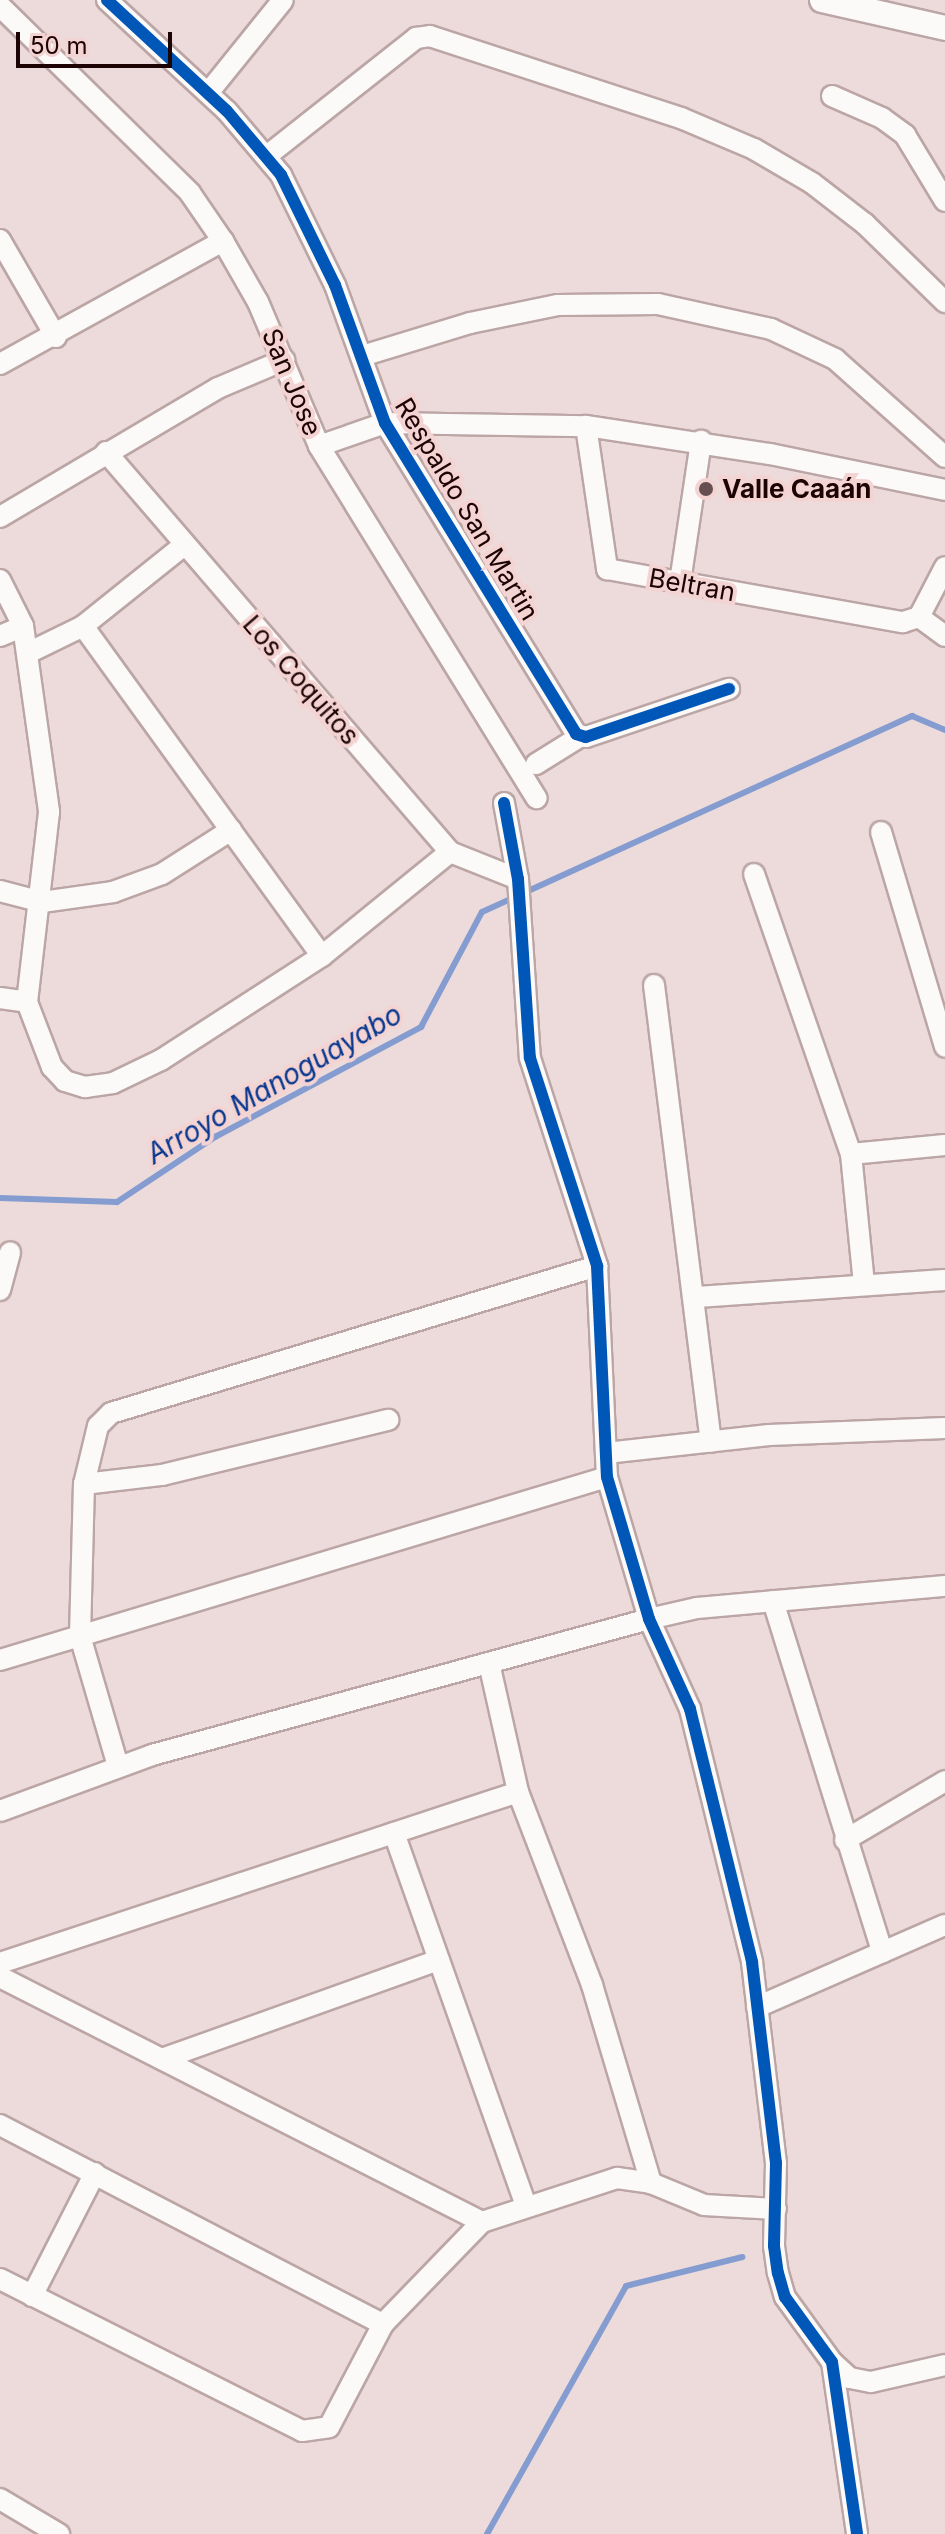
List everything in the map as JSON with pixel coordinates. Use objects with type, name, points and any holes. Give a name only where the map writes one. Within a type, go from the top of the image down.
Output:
[{"type":"street","name":"Respaldo San Martin","points":[[107,0],[208,93],[268,155],[335,285],[385,423],[578,735]]},
{"type":"street","points":[[208,93],[283,0]]},
{"type":"street","points":[[822,0],[945,28]]},
{"type":"street","name":"San Jose","points":[[0,6],[190,193],[223,241],[284,360],[319,446],[409,601],[536,798]]},
{"type":"street","points":[[268,155],[416,38],[430,36],[681,118],[754,149],[812,183],[865,224],[943,293]]},
{"type":"street","points":[[832,96],[882,118],[905,135],[945,201]]},
{"type":"street","points":[[0,240],[56,337]]},
{"type":"street","points":[[0,364],[56,337],[223,241]]},
{"type":"street","points":[[362,356],[470,323],[558,305],[658,304],[771,329],[835,359],[945,457]]},
{"type":"street","points":[[0,517],[218,388],[284,360]]},
{"type":"street","points":[[319,446],[385,423],[586,426],[701,441],[945,490]]},
{"type":"street","name":"Beltran","points":[[586,426],[602,562],[614,572],[903,622],[919,617]]},
{"type":"street","points":[[680,582],[701,441]]},
{"type":"street","name":"Los Coquitos","points":[[106,452],[450,852],[518,879]]},
{"type":"street","points":[[28,653],[83,626],[184,545]]},
{"type":"street","points":[[945,567],[919,617],[945,636]]},
{"type":"street","points":[[0,580],[23,626],[49,812],[42,902],[27,1002],[52,1067],[65,1081],[85,1087],[113,1083],[161,1060],[322,956],[450,852]]},
{"type":"street","points":[[0,636],[23,626]]},
{"type":"street","points":[[83,626],[322,956]]},
{"type":"street","points":[[536,764],[578,735],[729,689]]},
{"type":"street","points":[[504,803],[518,879],[517,916],[530,1058],[597,1266],[607,1477],[649,1619],[690,1709],[752,1962],[776,2209],[774,2246],[785,2297],[832,2362],[850,2378],[871,2382],[945,2365]]},
{"type":"street","points":[[0,891],[42,902],[137,885],[231,830]]},
{"type":"street","points":[[881,832],[945,1047]]},
{"type":"street","points":[[754,874],[851,1154],[864,1284]]},
{"type":"street","points":[[654,985],[696,1297],[711,1441]]},
{"type":"street","points":[[0,998],[27,1002]]},
{"type":"street","points":[[851,1154],[945,1145]]},
{"type":"street","points":[[0,1290],[10,1252]]},
{"type":"street","points":[[118,1766],[80,1636],[84,1484],[98,1426],[128,1405],[310,1356],[597,1266]]},
{"type":"street","points":[[696,1297],[945,1280]]},
{"type":"street","points":[[84,1484],[162,1475],[388,1420]]},
{"type":"street","points":[[606,1453],[711,1441],[945,1428]]},
{"type":"street","points":[[0,1660],[607,1477]]},
{"type":"street","points":[[0,1811],[118,1766],[649,1619],[773,1601],[945,1586]]},
{"type":"street","points":[[773,1601],[882,1952]]},
{"type":"street","points":[[489,1663],[518,1792],[592,1985],[651,2183]]},
{"type":"street","points":[[845,1840],[945,1781]]},
{"type":"street","points":[[0,1963],[518,1792]]},
{"type":"street","points":[[394,1833],[526,2206]]},
{"type":"street","points":[[757,2007],[945,1925]]},
{"type":"street","points":[[162,2059],[439,1960]]},
{"type":"street","points":[[0,1977],[482,2222]]},
{"type":"street","points":[[0,2125],[383,2324]]},
{"type":"street","points":[[32,2296],[95,2173]]},
{"type":"street","points":[[0,2279],[302,2431],[329,2427],[383,2324],[482,2222],[617,2178],[651,2183],[704,2205],[776,2209]]},
{"type":"street","points":[[832,2362],[857,2534]]},
{"type":"street","points":[[0,2499],[59,2534]]},
{"type":"waterway","name":"Arroyo Manoguayabo","points":[[0,1198],[117,1202],[215,1137],[421,1027],[482,912],[912,716],[945,730]]},
{"type":"waterway","points":[[487,2534],[626,2286],[742,2257]]},
{"type":"cycle path","points":[[107,0],[227,111],[281,175],[335,285],[385,423],[576,734],[586,737],[729,689]]},
{"type":"cycle path","points":[[504,803],[518,879],[530,1058],[597,1266],[607,1477],[649,1619],[690,1709],[752,1962],[776,2163],[774,2246],[778,2273],[785,2297],[832,2362],[857,2534]]},
{"type":"place","name":"Valle Caaán","points":[[706,489]]}]
